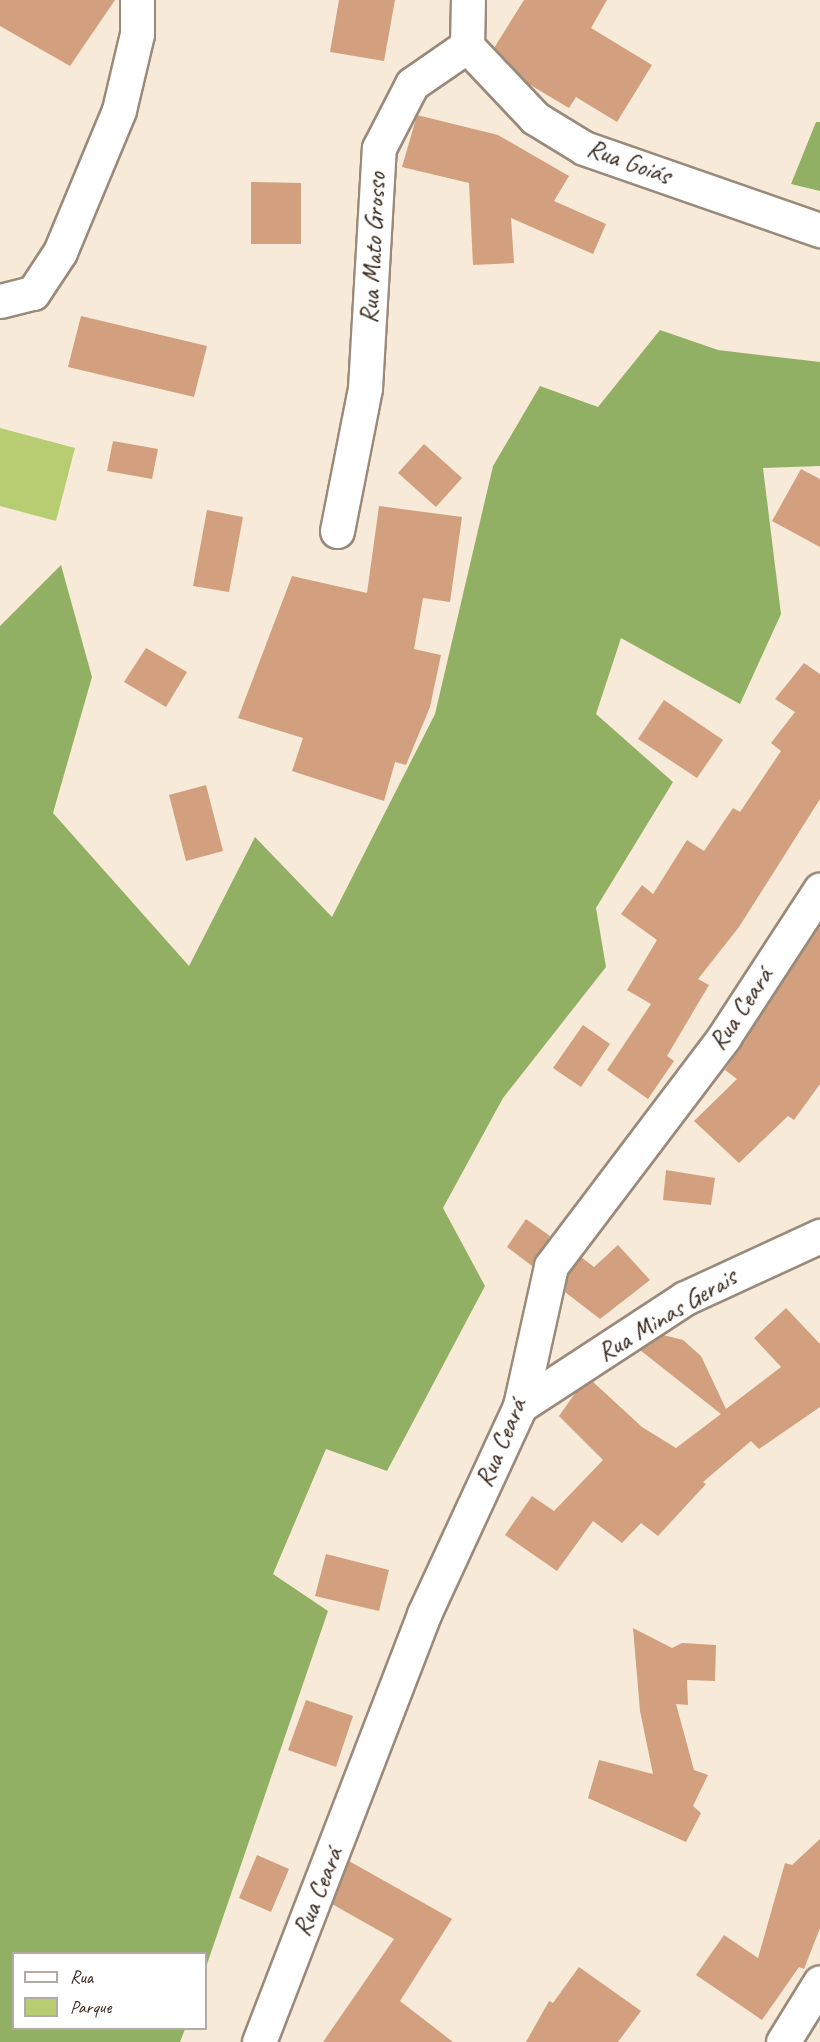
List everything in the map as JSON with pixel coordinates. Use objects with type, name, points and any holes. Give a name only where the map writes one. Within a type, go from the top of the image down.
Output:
[{"type":"street","points":[[0,301],[33,293],[60,252],[119,110],[137,34],[137,0]]},
{"type":"street","points":[[467,46],[472,2]]},
{"type":"street","name":"Rua Goiás","points":[[467,46],[535,118],[584,148],[820,230]]},
{"type":"street","name":"Rua Mato Grosso","points":[[337,531],[365,388],[379,148],[412,84],[467,46]]},
{"type":"street","name":"Rua Ceará","points":[[259,2042],[424,1614],[520,1407],[551,1266],[724,1037],[820,890]]},
{"type":"street","name":"Rua Minas Gerais","points":[[520,1407],[685,1298],[820,1236]]},
{"type":"street","points":[[783,2042],[820,1982]]},
{"type":"green space","points":[[816,122],[820,122],[820,191],[791,184]]},
{"type":"green space","points":[[660,330],[718,350],[820,362],[820,466],[763,468],[781,614],[740,704],[621,638],[596,714],[673,782],[596,908],[606,967],[503,1098],[443,1208],[485,1286],[387,1471],[326,1449],[273,1574],[328,1611],[207,1964],[207,1952],[12,1952],[12,2030],[185,2030],[180,2042],[0,2042],[0,626],[61,565],[92,677],[53,813],[189,966],[255,837],[332,917],[435,714],[493,466],[540,386],[598,407]]},
{"type":"green space","points":[[0,428],[75,448],[56,521],[0,506]]},
{"type":"building","points":[[0,0],[115,0],[70,66],[0,26]]},
{"type":"building","points":[[339,0],[395,0],[384,61],[330,52]]},
{"type":"building","points":[[524,0],[607,0],[591,28],[652,65],[617,122],[576,97],[569,108],[527,83],[494,48]]},
{"type":"building","points":[[417,115],[498,135],[569,176],[554,201],[606,224],[593,254],[511,218],[514,263],[473,265],[469,183],[402,167]]},
{"type":"building","points":[[251,182],[301,183],[301,244],[251,244]]},
{"type":"building","points":[[81,316],[207,346],[194,397],[68,367]]},
{"type":"building","points":[[113,441],[158,449],[152,479],[107,471]]},
{"type":"building","points":[[424,444],[462,478],[436,507],[398,473]]},
{"type":"building","points":[[801,469],[820,479],[820,547],[772,521]]},
{"type":"building","points":[[379,506],[462,517],[450,602],[423,598],[414,649],[441,655],[430,707],[406,765],[395,762],[384,801],[292,771],[303,738],[238,718],[292,576],[367,593]]},
{"type":"building","points":[[207,510],[243,517],[229,592],[193,586]]},
{"type":"building","points":[[146,648],[187,672],[166,707],[124,682]]},
{"type":"building","points":[[804,663],[820,674],[820,799],[739,927],[698,979],[709,985],[667,1056],[674,1061],[648,1099],[607,1070],[651,1004],[627,990],[657,940],[621,914],[642,885],[653,894],[687,840],[704,851],[733,808],[740,812],[781,751],[771,743],[795,712],[775,699]]},
{"type":"building","points":[[664,700],[723,740],[697,778],[638,739]]},
{"type":"building","points":[[206,785],[223,851],[186,861],[169,795]]},
{"type":"building","points":[[820,924],[820,1084],[794,1120],[788,1116],[739,1163],[694,1121],[737,1079],[725,1070]]},
{"type":"building","points":[[583,1025],[610,1044],[581,1087],[553,1068]]},
{"type":"building","points":[[666,1170],[715,1178],[711,1205],[663,1200]]},
{"type":"building","points":[[526,1219],[550,1236],[532,1266],[507,1247]]},
{"type":"building","points":[[618,1245],[650,1280],[600,1319],[565,1292],[568,1274],[581,1257],[594,1267]]},
{"type":"building","points":[[786,1308],[820,1344],[820,1407],[759,1449],[751,1441],[703,1482],[706,1484],[658,1536],[641,1523],[622,1543],[593,1521],[557,1571],[505,1535],[532,1496],[554,1511],[603,1460],[559,1416],[576,1392],[592,1381],[642,1427],[676,1448],[721,1414],[640,1350],[663,1335],[683,1340],[701,1356],[726,1409],[781,1367],[754,1338]]},
{"type":"building","points":[[326,1554],[389,1570],[379,1611],[315,1596]]},
{"type":"building","points":[[633,1628],[672,1648],[682,1643],[716,1645],[715,1681],[687,1680],[688,1705],[676,1704],[694,1770],[708,1775],[693,1806],[701,1813],[686,1842],[588,1798],[599,1760],[653,1774],[640,1711]]},
{"type":"building","points":[[306,1700],[353,1716],[336,1767],[288,1750]]},
{"type":"building","points":[[820,1839],[820,1928],[804,1969],[799,1967],[762,2020],[696,1975],[724,1935],[758,1958],[785,1863],[792,1865]]},
{"type":"building","points":[[257,1855],[289,1869],[271,1912],[239,1898]]},
{"type":"building","points":[[349,1861],[452,1919],[400,2001],[453,2042],[323,2042],[394,1939],[332,1904]]},
{"type":"building","points":[[579,1967],[641,2011],[618,2042],[526,2042],[549,2001],[553,2003]]}]
